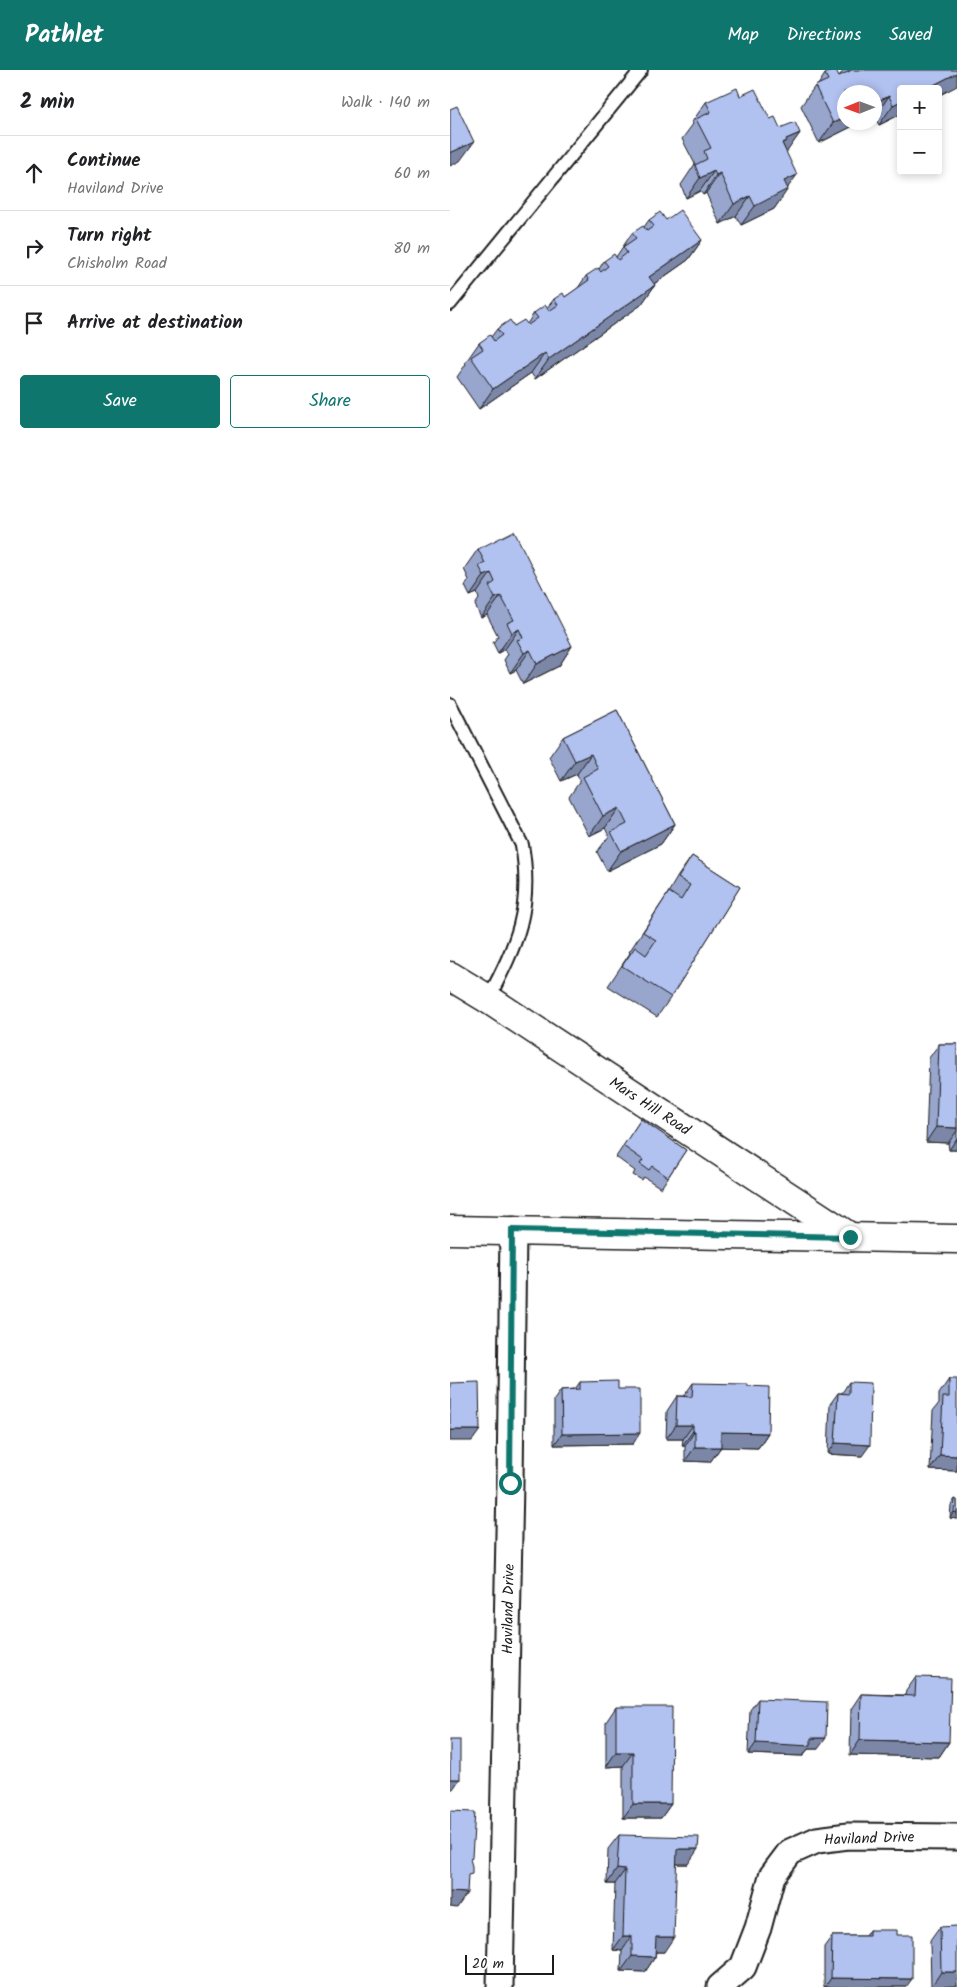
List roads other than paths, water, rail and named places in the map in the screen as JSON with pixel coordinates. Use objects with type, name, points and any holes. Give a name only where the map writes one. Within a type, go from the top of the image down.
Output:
[{"type":"main road","name":"Mars Hill Road","points":[[450,976],[488,998],[850,1237]]},
{"type":"main road","points":[[450,1230],[957,1239]]},
{"type":"street","name":"Haviland Drive","points":[[500,1987],[510,1483],[512,1230]]},
{"type":"street","name":"Haviland Drive","points":[[720,1987],[743,1966],[758,1928],[772,1876],[790,1852],[817,1840],[848,1836],[957,1837]]},
{"type":"lane","points":[[450,304],[641,70]]},
{"type":"lane","points":[[450,704],[522,845],[526,870],[526,899],[519,933],[488,998]]}]
